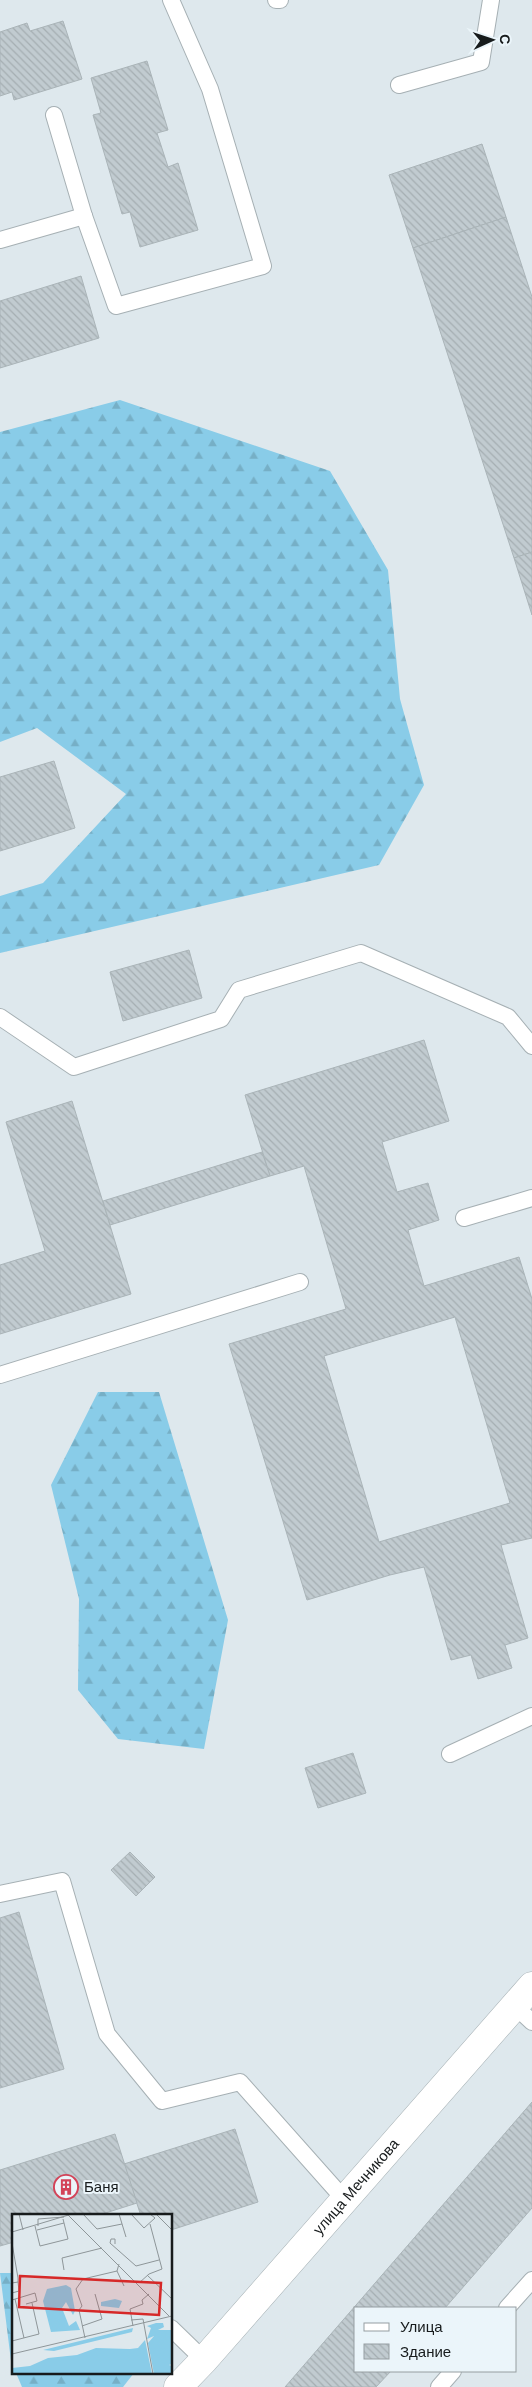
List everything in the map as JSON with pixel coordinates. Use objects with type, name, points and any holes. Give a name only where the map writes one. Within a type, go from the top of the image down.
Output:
[{"type":"street","name":"улица Мечникова","points":[[178,2387],[204,2360],[344,2199],[526,2005]]},
{"type":"lane","points":[[54,115],[84,216],[116,306],[264,266],[210,89],[171,0]]},
{"type":"lane","points":[[399,85],[480,62],[491,0]]},
{"type":"lane","points":[[0,240],[84,216]]},
{"type":"lane","points":[[0,1017],[74,1067],[221,1019],[239,990],[361,953],[508,1017],[532,1046]]},
{"type":"lane","points":[[464,1218],[532,1198]]},
{"type":"lane","points":[[0,1375],[300,1282]]},
{"type":"lane","points":[[450,1754],[532,1716]]},
{"type":"lane","points":[[0,1894],[62,1881],[107,2034],[162,2101],[240,2082],[344,2199]]},
{"type":"lane","points":[[508,2307],[532,2280]]},
{"type":"lane","points":[[172,2329],[204,2360]]},
{"type":"lane","points":[[439,2387],[452,2372]]},
{"type":"green space","points":[[120,400],[330,471],[388,570],[400,699],[424,785],[379,865],[0,953],[0,896],[43,883],[126,794],[37,728],[0,742],[0,432]]},
{"type":"green space","points":[[98,1392],[159,1392],[228,1620],[204,1749],[118,1739],[78,1690],[79,1599],[51,1485]]},
{"type":"green space","points":[[0,2273],[12,2273],[12,2363]]},
{"type":"green space","points":[[16,2374],[133,2374],[123,2387],[22,2387]]},
{"type":"building","points":[[63,21],[82,79],[14,100],[12,92],[0,96],[0,32],[27,23],[30,31]]},
{"type":"building","points":[[147,61],[168,130],[157,133],[168,167],[178,163],[198,230],[140,247],[130,212],[122,214],[93,115],[101,113],[91,78]]},
{"type":"building","points":[[482,144],[506,217],[413,248],[389,175]]},
{"type":"building","points":[[506,217],[532,297],[532,552],[514,558],[413,248]]},
{"type":"building","points":[[81,276],[99,338],[0,368],[0,301]]},
{"type":"building","points":[[532,552],[532,615],[514,558]]},
{"type":"building","points":[[54,761],[75,828],[0,851],[0,777]]},
{"type":"building","points":[[189,950],[202,998],[123,1021],[110,972]]},
{"type":"building","points":[[424,1040],[449,1121],[382,1142],[397,1192],[428,1183],[439,1220],[408,1230],[424,1286],[519,1257],[532,1299],[532,1538],[501,1545],[528,1638],[505,1645],[512,1668],[478,1679],[471,1655],[451,1660],[424,1567],[390,1575],[307,1600],[229,1344],[346,1309],[304,1166],[270,1176],[245,1095]],"holes":[[[455,1317],[510,1503],[379,1542],[324,1356]]]},
{"type":"building","points":[[72,1101],[131,1294],[0,1334],[0,1265],[45,1251],[6,1122]]},
{"type":"building","points":[[262,1152],[270,1176],[110,1225],[103,1201]]},
{"type":"building","points":[[353,1753],[366,1793],[318,1808],[305,1768]]},
{"type":"building","points":[[130,1852],[155,1877],[136,1896],[111,1870]]},
{"type":"building","points":[[19,1912],[64,2069],[0,2088],[0,1918]]},
{"type":"building","points":[[532,2102],[532,2208],[446,2307],[354,2307]]},
{"type":"building","points":[[235,2129],[258,2202],[172,2230],[172,2214],[140,2214],[124,2164]]},
{"type":"building","name":"Баня","points":[[115,2134],[137,2203],[102,2214],[12,2214],[12,2243],[0,2246],[0,2170]]},
{"type":"building","points":[[354,2307],[354,2372],[390,2372],[376,2387],[285,2387]]},
{"type":"place","name":"Баня","points":[[66,2187]]}]
